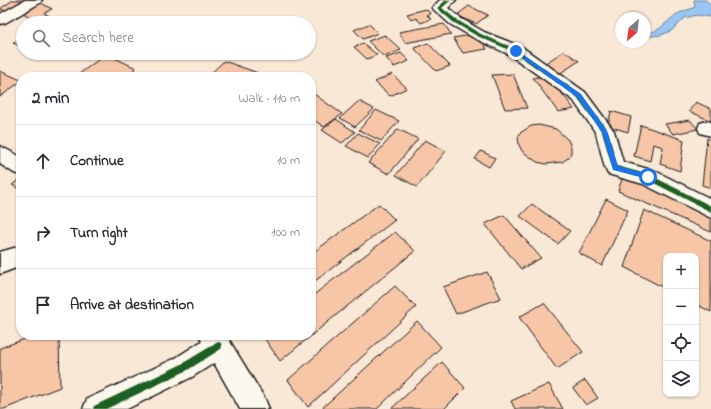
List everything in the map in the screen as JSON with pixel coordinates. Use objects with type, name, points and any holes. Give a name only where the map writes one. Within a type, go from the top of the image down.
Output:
[{"type":"street","points":[[0,20],[35,0]]},
{"type":"street","points":[[449,0],[439,8],[455,21],[480,35],[516,51],[579,96],[605,131],[615,168],[648,177],[711,209]]},
{"type":"street","points":[[0,154],[16,164]]},
{"type":"street","points":[[0,263],[16,258]]},
{"type":"street","points":[[97,409],[183,368],[215,341],[255,409]]},
{"type":"water","points":[[694,0],[706,0],[711,5],[711,17],[697,15],[685,18],[671,31],[661,35],[651,36],[651,32],[659,29],[677,14],[695,7]]},
{"type":"building","points":[[13,0],[24,0],[6,11],[0,9]]},
{"type":"building","points":[[41,3],[52,9],[44,13],[49,16],[28,16],[23,13]]},
{"type":"building","points":[[469,6],[488,15],[476,24],[457,15]]},
{"type":"building","points":[[426,9],[431,14],[427,15],[431,19],[421,23],[416,18],[412,20],[407,14]]},
{"type":"building","points":[[369,24],[378,33],[363,39],[354,30]]},
{"type":"building","points":[[444,24],[451,34],[405,43],[399,32]]},
{"type":"building","points":[[477,34],[487,49],[463,53],[453,38]]},
{"type":"building","points":[[385,35],[401,50],[384,57],[368,41]]},
{"type":"building","points":[[363,43],[377,55],[367,59],[354,47]]},
{"type":"building","points":[[428,43],[450,66],[436,71],[414,48]]},
{"type":"building","points":[[564,51],[579,61],[559,74],[544,64]]},
{"type":"building","points":[[401,53],[409,61],[394,67],[386,58]]},
{"type":"building","points":[[98,60],[119,60],[136,68],[131,72],[82,72]]},
{"type":"building","points":[[224,61],[255,72],[212,72]]},
{"type":"building","points":[[0,71],[16,78],[16,85],[0,97]]},
{"type":"building","points":[[392,74],[407,88],[390,96],[375,82]]},
{"type":"building","points":[[513,74],[527,108],[505,109],[492,75]]},
{"type":"building","points":[[548,75],[574,109],[558,112],[533,78]]},
{"type":"building","points":[[316,96],[342,114],[324,127],[316,121]]},
{"type":"building","points":[[359,101],[374,109],[355,127],[340,118]]},
{"type":"building","points":[[696,102],[711,109],[711,121],[689,111]]},
{"type":"building","points":[[376,110],[399,121],[381,141],[359,130]]},
{"type":"building","points":[[611,111],[631,117],[628,132],[608,126]]},
{"type":"building","points":[[336,119],[355,132],[342,143],[322,130]]},
{"type":"building","points":[[690,120],[698,129],[673,134],[665,124]]},
{"type":"building","points":[[539,125],[556,129],[568,140],[571,147],[571,153],[568,158],[562,162],[546,164],[537,162],[522,151],[518,138],[520,133],[531,126]]},
{"type":"building","points":[[641,125],[684,140],[680,171],[660,164],[663,147],[653,144],[650,161],[634,156]]},
{"type":"building","points":[[398,129],[418,139],[389,174],[368,163]]},
{"type":"building","points":[[358,133],[380,144],[368,158],[346,146]]},
{"type":"building","points":[[707,138],[711,140],[711,188],[702,185]]},
{"type":"building","points":[[425,140],[446,151],[417,187],[396,175]]},
{"type":"building","points":[[481,151],[495,158],[489,167],[475,159]]},
{"type":"building","points":[[623,176],[711,214],[711,232],[618,191]]},
{"type":"building","points":[[16,182],[16,187],[12,185]]},
{"type":"building","points":[[606,199],[628,210],[602,266],[579,253]]},
{"type":"building","points":[[379,204],[395,220],[316,280],[316,250]]},
{"type":"building","points":[[532,204],[570,231],[558,244],[520,216]]},
{"type":"building","points":[[644,210],[711,241],[711,312],[699,306],[699,253],[663,253],[663,287],[624,267]]},
{"type":"building","points":[[504,215],[541,258],[521,269],[485,224]]},
{"type":"building","points":[[395,232],[415,251],[316,332],[316,293]]},
{"type":"building","points":[[487,272],[501,298],[456,314],[443,287]]},
{"type":"building","points":[[395,286],[416,307],[308,407],[288,380]]},
{"type":"building","points":[[544,303],[583,352],[557,369],[519,317]]},
{"type":"building","points":[[417,321],[441,347],[377,409],[321,409]]},
{"type":"building","points":[[22,340],[59,340],[60,387],[4,409],[0,409],[0,348]]},
{"type":"building","points":[[265,340],[306,340],[280,361]]},
{"type":"building","points":[[442,362],[465,388],[444,409],[391,409]]},
{"type":"building","points":[[585,380],[598,398],[586,405],[573,388]]},
{"type":"building","points":[[549,384],[563,409],[515,409],[511,401]]},
{"type":"cycle path","points":[[449,0],[439,8],[455,21],[479,35],[516,51],[579,96],[605,131],[615,168],[648,177],[711,209]]},
{"type":"cycle path","points":[[97,409],[183,368],[218,346]]},
{"type":"route","points":[[516,51],[579,96],[605,131],[615,168],[648,177]]}]
